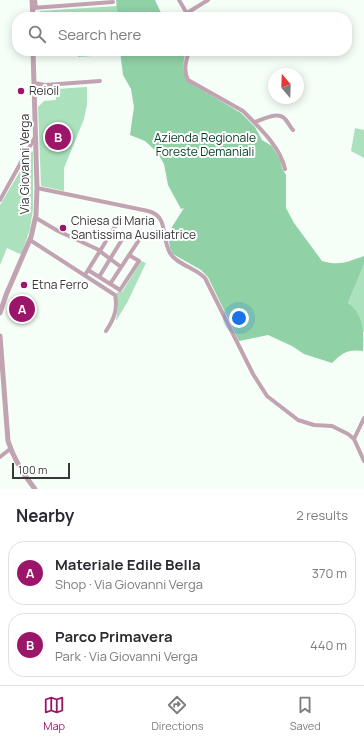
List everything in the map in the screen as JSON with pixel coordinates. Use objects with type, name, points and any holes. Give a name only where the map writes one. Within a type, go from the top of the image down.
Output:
[{"type":"street","points":[[32,0],[34,8]]},
{"type":"street","points":[[33,12],[36,0]]},
{"type":"street","points":[[179,0],[186,12]]},
{"type":"street","points":[[192,12],[208,0]]},
{"type":"street","points":[[34,8],[114,2]]},
{"type":"street","name":"Via Giovanni Verga","points":[[0,313],[6,295],[30,240],[36,218],[37,188],[33,56]]},
{"type":"street","points":[[188,56],[185,67],[188,80],[244,111],[277,149],[281,155],[285,169]]},
{"type":"street","points":[[34,83],[45,85],[100,81]]},
{"type":"street","points":[[34,90],[45,85]]},
{"type":"street","points":[[255,122],[269,117],[279,116],[284,118],[293,130]]},
{"type":"street","points":[[0,200],[36,137]]},
{"type":"street","points":[[37,188],[148,211],[156,214],[161,220],[169,252],[174,258],[198,271],[205,278],[253,374],[267,396],[298,420],[314,425],[332,426],[348,434],[354,439],[364,461]]},
{"type":"street","points":[[36,218],[100,252],[122,267]]},
{"type":"street","points":[[85,275],[116,226]]},
{"type":"street","points":[[99,277],[126,233]]},
{"type":"street","points":[[30,240],[115,295],[115,314],[106,331]]},
{"type":"street","points":[[110,284],[139,240]]},
{"type":"street","points":[[88,270],[120,290],[139,261],[129,255]]},
{"type":"street","points":[[0,336],[7,434],[10,449],[23,474],[35,489]]},
{"type":"street","points":[[354,439],[364,418]]},
{"type":"street","points":[[0,456],[10,449]]},
{"type":"green space","points":[[116,0],[155,0],[161,12],[117,12]]},
{"type":"green space","points":[[117,6],[118,12],[40,12]]},
{"type":"green space","name":"Azienda Regionale Foreste Demaniali","points":[[121,56],[185,56],[184,74],[187,81],[241,113],[255,127],[262,140],[272,146],[281,161],[282,168],[286,175],[286,208],[294,223],[322,261],[334,263],[348,262],[364,256],[364,264],[348,303],[357,313],[362,325],[363,351],[353,350],[346,352],[332,363],[304,354],[292,346],[268,335],[239,341],[208,277],[201,270],[173,254],[170,248],[168,235],[170,234],[170,230],[184,208],[181,209],[168,185],[164,164],[157,152],[145,141],[130,135],[134,107],[131,89],[123,75]]},
{"type":"green space","points":[[87,87],[87,104],[84,119],[64,168],[64,191],[41,186],[38,107],[44,101],[56,100],[56,89]]},
{"type":"green space","points":[[355,128],[364,130],[364,158],[351,151]]},
{"type":"green space","points":[[32,151],[33,209],[30,229],[22,253],[20,254],[7,248],[0,265],[0,205]]},
{"type":"green space","points":[[141,261],[146,263],[128,301],[116,321],[118,306],[116,294],[119,291],[122,292]]},
{"type":"green space","points":[[364,264],[364,333],[348,303]]},
{"type":"place","name":"Reioil","points":[[21,91]]},
{"type":"place","name":"Parco Primavera","points":[[58,137]]},
{"type":"place","name":"Chiesa di Maria Santissima Ausiliatrice","points":[[63,228]]},
{"type":"place","name":"Etna Ferro","points":[[24,285]]},
{"type":"place","name":"Materiale Edile Bella","points":[[22,309]]}]
